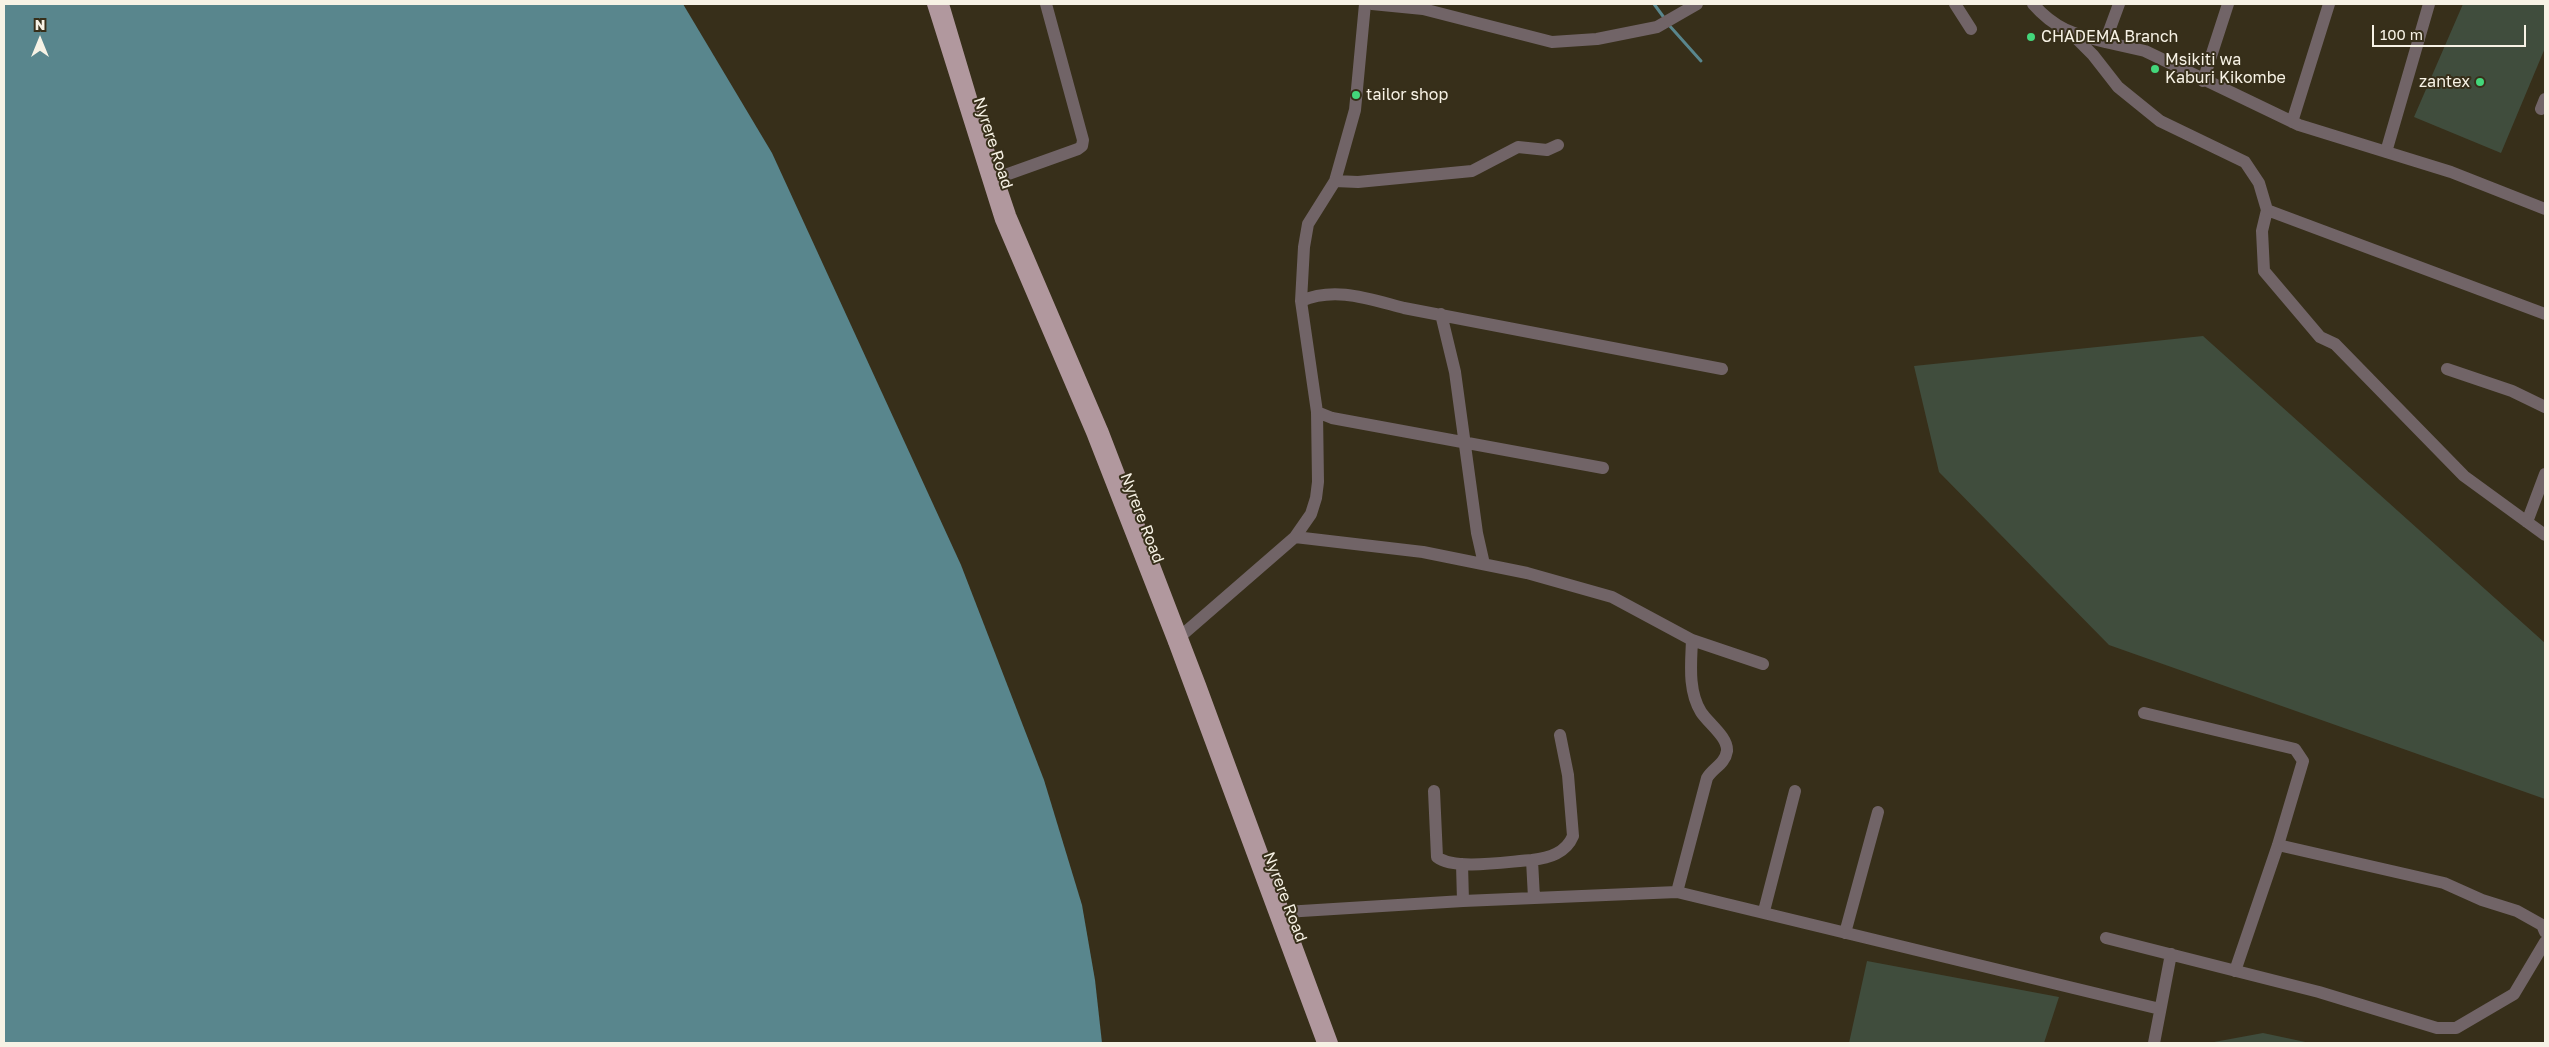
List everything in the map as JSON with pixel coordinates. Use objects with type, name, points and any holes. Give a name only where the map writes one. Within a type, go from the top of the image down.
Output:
[{"type":"main road","name":"Nyrere Road","points":[[933,4],[1001,220],[1094,435],[1178,639],[1285,912],[1332,1043]]},
{"type":"main road","name":"Nyrere Road","points":[[943,4],[997,178],[1043,295],[1102,430],[1323,1043]]},
{"type":"street","points":[[997,178],[1082,146],[1084,140],[1046,4]]},
{"type":"street","points":[[1178,639],[1295,537],[1311,514],[1316,498],[1318,482],[1317,412],[1301,300],[1308,224],[1335,181],[1355,110],[1365,4]]},
{"type":"street","points":[[1372,4],[1422,9],[1552,42],[1597,39],[1657,27],[1697,4]]},
{"type":"street","points":[[1955,4],[1970,29]]},
{"type":"street","points":[[2033,4],[2047,20],[2072,34],[2146,51],[2203,81],[2292,122],[2451,172],[2545,209]]},
{"type":"street","points":[[2105,42],[2119,4]]},
{"type":"street","points":[[2203,81],[2228,4]]},
{"type":"street","points":[[2292,122],[2329,4]]},
{"type":"street","points":[[2386,152],[2429,4]]},
{"type":"street","points":[[2072,34],[2093,55],[2118,87],[2160,121],[2245,162],[2259,184],[2267,210],[2262,231],[2264,271],[2307,324],[2320,337],[2336,344],[2464,476],[2545,535]]},
{"type":"street","points":[[1335,181],[1358,182],[1472,171],[1518,147],[1547,150],[1558,145]]},
{"type":"street","points":[[2267,210],[2545,314]]},
{"type":"street","points":[[1301,300],[1317,294],[1356,295],[1404,308],[1722,369]]},
{"type":"street","points":[[1441,314],[1455,372],[1464,442],[1484,564]]},
{"type":"street","points":[[2446,369],[2512,391],[2545,407]]},
{"type":"street","points":[[1317,412],[1332,418],[1603,468]]},
{"type":"street","points":[[2527,522],[2545,474]]},
{"type":"street","points":[[1295,537],[1423,552],[1528,573],[1612,597],[1692,640],[1762,664]]},
{"type":"street","points":[[1677,892],[1707,778],[1711,771],[1725,758],[1727,748],[1723,739],[1701,712],[1694,694],[1692,640]]},
{"type":"street","points":[[2144,713],[2295,749],[2304,761],[2278,845],[2235,970]]},
{"type":"street","points":[[1434,791],[1437,857],[1442,862],[1462,864],[1532,860],[1545,858],[1562,851],[1570,844],[1573,836],[1568,775],[1560,735]]},
{"type":"street","points":[[1764,911],[1795,791]]},
{"type":"street","points":[[1845,934],[1878,812]]},
{"type":"street","points":[[2278,845],[2444,883],[2482,900],[2517,912],[2542,925],[2545,932]]},
{"type":"street","points":[[1532,860],[1534,898]]},
{"type":"street","points":[[1462,864],[1463,901]]},
{"type":"street","points":[[1285,912],[1463,901],[1677,892],[1764,911],[1845,934],[2160,1009]]},
{"type":"street","points":[[2106,938],[2235,970],[2446,1029],[2456,1028],[2514,994],[2545,942]]},
{"type":"street","points":[[2154,1043],[2171,954]]},
{"type":"green space","name":"zantex","points":[[2463,4],[2545,5],[2545,48],[2501,153],[2414,117]]},
{"type":"green space","points":[[2203,336],[2545,643],[2545,799],[2109,645],[1939,472],[1914,366]]},
{"type":"green space","points":[[1867,961],[2059,997],[2044,1043],[1849,1043]]},
{"type":"green space","points":[[2263,1033],[2310,1043],[2214,1043],[2214,1042]]},
{"type":"water","points":[[4,4],[683,4],[772,153],[961,565],[1044,780],[1082,905],[1095,980],[1102,1043],[4,1043]]},
{"type":"waterway","points":[[1654,4],[1665,19]]},
{"type":"waterway","points":[[1668,24],[1701,61]]},
{"type":"place","name":"CHADEMA Branch","points":[[2031,37]]},
{"type":"place","name":"Msikiti wa Kaburi Kikombe","points":[[2155,69]]},
{"type":"place","name":"zantex","points":[[2480,82]]},
{"type":"place","name":"tailor shop","points":[[1356,95]]}]
